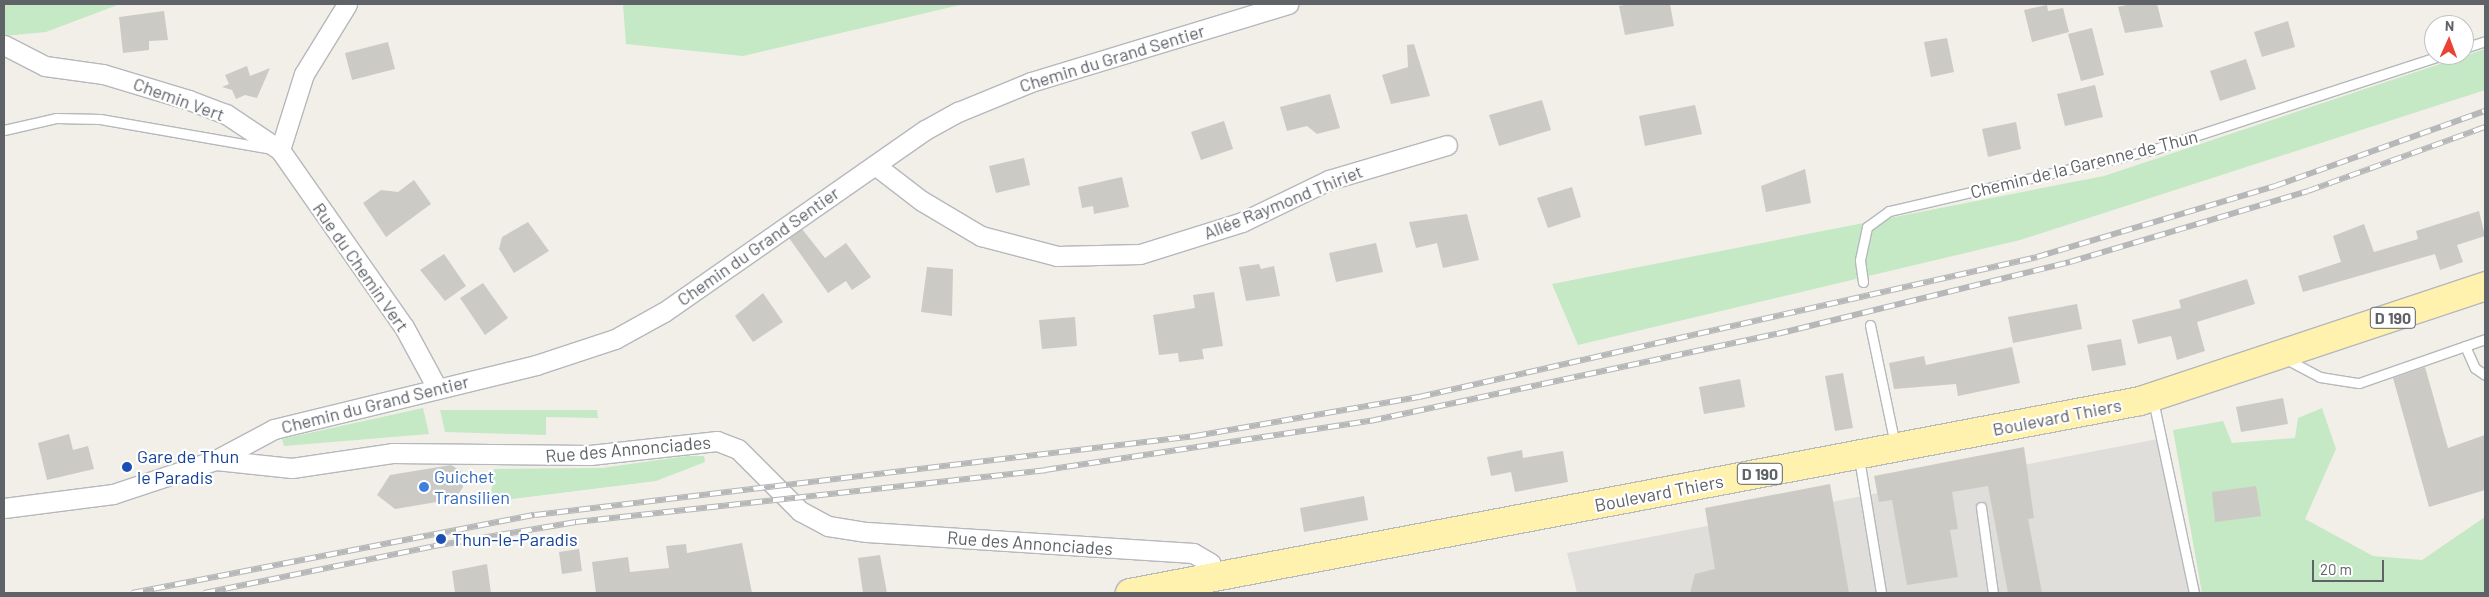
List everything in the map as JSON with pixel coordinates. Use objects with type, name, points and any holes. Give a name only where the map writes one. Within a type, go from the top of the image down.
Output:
[{"type":"main road","name":"D 190","points":[[2291,353],[2485,286]]},
{"type":"main road","name":"Boulevard Thiers","points":[[1130,593],[2153,398],[2291,353]]},
{"type":"street","points":[[280,150],[304,74],[347,4]]},
{"type":"street","name":"Chemin du Grand Sentier","points":[[216,460],[274,429],[536,365],[642,327],[925,130],[990,96],[1288,4]]},
{"type":"street","name":"Chemin Vert","points":[[4,45],[45,66],[104,74],[190,100],[226,114],[280,150]]},
{"type":"street","name":"Allée Raymond Thiriet","points":[[874,165],[922,201],[981,236],[1057,256],[1140,254],[1242,222],[1329,180],[1447,145]]},
{"type":"street","name":"Rue du Chemin Vert","points":[[280,150],[404,327],[437,388]]},
{"type":"street","name":"Rue des Annonciades","points":[[4,508],[113,494],[216,460],[292,468],[392,453],[590,456],[717,441],[738,449],[800,511],[828,526],[868,532],[1193,553],[1210,563],[1214,577]]},
{"type":"lane","name":"Chemin de la Garenne de Thun","points":[[1863,282],[1860,260],[1867,227],[1889,211],[2155,149],[2424,61]]},
{"type":"lane","points":[[4,130],[56,118],[100,119],[280,150]]},
{"type":"lane","points":[[1870,325],[1895,448]]},
{"type":"lane","points":[[2291,353],[2320,377],[2359,383],[2485,339]]},
{"type":"lane","points":[[2465,346],[2475,368],[2485,375]]},
{"type":"lane","points":[[2153,398],[2194,593]]},
{"type":"lane","points":[[1859,455],[1881,593]]},
{"type":"lane","points":[[1981,507],[1993,593]]},
{"type":"shaded area","points":[[2163,438],[2201,593],[1577,593],[1567,553]]},
{"type":"green space","points":[[4,4],[120,4],[46,32],[4,36]]},
{"type":"green space","points":[[623,4],[964,4],[743,56],[626,44]]},
{"type":"green space","points":[[2485,49],[2485,90],[2020,240],[1578,345],[1552,284],[2104,176],[2437,65],[2474,65],[2474,53]]},
{"type":"green space","points":[[423,408],[429,434],[284,446],[282,439]]},
{"type":"green space","points":[[2322,408],[2336,449],[2305,519],[2373,556],[2422,560],[2485,517],[2485,593],[2202,593],[2173,430],[2223,421],[2232,443],[2295,438],[2298,418]]},
{"type":"green space","points":[[440,410],[597,410],[598,418],[546,417],[546,435],[445,432]]},
{"type":"green space","points":[[687,456],[704,456],[705,462],[656,481],[504,500],[491,494],[494,469],[602,468]]},
{"type":"building","points":[[1629,4],[1670,4],[1674,26],[1625,35],[1619,6]]},
{"type":"building","points":[[2131,4],[2157,4],[2163,27],[2125,33],[2118,7]]},
{"type":"building","points":[[2047,5],[2048,11],[2063,8],[2069,32],[2032,42],[2024,10]]},
{"type":"building","points":[[164,11],[168,40],[149,41],[149,50],[123,53],[119,17]]},
{"type":"building","points":[[2288,21],[2295,47],[2262,57],[2254,32]]},
{"type":"building","points":[[2092,28],[2104,75],[2081,81],[2068,34]]},
{"type":"building","points":[[1947,38],[1954,72],[1931,77],[1924,42]]},
{"type":"building","points":[[388,42],[395,69],[352,80],[345,53]]},
{"type":"building","points":[[1414,44],[1430,96],[1391,104],[1382,75],[1408,67],[1407,45]]},
{"type":"building","points":[[2246,59],[2256,89],[2220,101],[2210,71]]},
{"type":"building","points":[[247,66],[250,76],[270,68],[257,98],[245,95],[236,99],[232,90],[222,87],[229,84],[225,75]]},
{"type":"building","points":[[2095,85],[2103,117],[2065,126],[2057,94]]},
{"type":"building","points":[[1330,94],[1340,128],[1317,134],[1307,126],[1287,131],[1280,107]]},
{"type":"building","points":[[1542,100],[1551,130],[1499,146],[1489,115]]},
{"type":"building","points":[[1695,105],[1702,134],[1645,146],[1639,116]]},
{"type":"building","points":[[1224,121],[1233,149],[1201,160],[1191,132]]},
{"type":"building","points":[[2016,122],[2021,149],[1988,157],[1982,129]]},
{"type":"building","points":[[1024,158],[1030,185],[996,193],[989,166]]},
{"type":"building","points":[[1805,169],[1811,203],[1766,212],[1761,186]]},
{"type":"building","points":[[1122,177],[1129,207],[1094,214],[1093,206],[1082,208],[1078,187]]},
{"type":"building","points":[[414,180],[431,204],[386,237],[363,203],[381,190],[398,192]]},
{"type":"building","points":[[1572,187],[1581,217],[1548,228],[1537,198]]},
{"type":"building","points":[[2479,211],[2485,236],[2457,245],[2463,262],[2440,270],[2435,254],[2303,292],[2298,276],[2341,262],[2333,236],[2364,224],[2374,252],[2418,239],[2416,231]]},
{"type":"building","points":[[1467,214],[1479,260],[1443,268],[1437,243],[1416,248],[1409,222]]},
{"type":"building","points":[[528,222],[549,251],[514,273],[499,249],[502,237]]},
{"type":"building","points":[[802,229],[825,258],[846,243],[871,277],[852,290],[846,281],[828,293],[789,238]]},
{"type":"building","points":[[1376,243],[1383,272],[1336,282],[1329,253]]},
{"type":"building","points":[[444,254],[466,286],[445,301],[420,270]]},
{"type":"building","points":[[1259,264],[1261,269],[1274,266],[1280,296],[1246,301],[1239,267]]},
{"type":"building","points":[[927,267],[953,269],[952,316],[921,312]]},
{"type":"building","points":[[2247,279],[2255,304],[2197,322],[2205,351],[2177,360],[2171,336],[2138,344],[2132,320],[2181,308],[2179,300]]},
{"type":"building","points":[[483,283],[508,318],[485,335],[460,298]]},
{"type":"building","points":[[1214,292],[1223,346],[1202,349],[1204,359],[1179,362],[1178,353],[1159,355],[1153,315],[1195,308],[1193,295]]},
{"type":"building","points":[[763,293],[783,322],[753,342],[735,316]]},
{"type":"building","points":[[2077,304],[2082,329],[2013,343],[2008,317]]},
{"type":"building","points":[[1075,317],[1077,346],[1042,349],[1039,320]]},
{"type":"building","points":[[2121,339],[2126,365],[2092,371],[2087,345]]},
{"type":"building","points":[[2012,347],[2020,383],[1958,396],[1956,384],[1894,389],[1889,363],[1924,356],[1926,365]]},
{"type":"building","points":[[2425,367],[2448,448],[2485,435],[2485,490],[2429,507],[2393,378]]},
{"type":"building","points":[[1843,373],[1853,428],[1835,431],[1825,376]]},
{"type":"building","points":[[1740,379],[1745,407],[1704,414],[1699,387]]},
{"type":"building","points":[[2283,398],[2288,424],[2241,432],[2236,407]]},
{"type":"building","points":[[69,434],[73,450],[88,446],[94,469],[47,480],[38,443]]},
{"type":"building","points":[[2024,447],[2034,518],[2028,519],[2042,593],[2008,593],[1988,486],[1952,492],[1958,529],[1950,530],[1958,577],[1907,585],[1892,500],[1879,502],[1874,476]]},
{"type":"building","points":[[1522,450],[1523,458],[1563,451],[1568,482],[1515,492],[1511,472],[1491,476],[1487,457]]},
{"type":"building","name":"Thun-le-Paradis","points":[[451,465],[461,471],[463,487],[455,499],[395,509],[377,495],[390,475]]},
{"type":"building","points":[[1830,484],[1849,593],[1690,593],[1695,574],[1715,569],[1705,508]]},
{"type":"building","points":[[2256,486],[2261,516],[2215,522],[2212,492]]},
{"type":"building","points":[[1364,496],[1368,520],[1304,532],[1300,508]]},
{"type":"building","points":[[742,543],[752,593],[596,593],[592,562],[628,557],[630,572],[669,568],[666,546],[686,544],[687,553]]},
{"type":"building","points":[[579,549],[582,571],[562,574],[559,552]]},
{"type":"building","points":[[880,555],[887,593],[863,593],[858,558]]},
{"type":"building","points":[[487,564],[491,593],[455,593],[452,571]]},
{"type":"railway","points":[[132,593],[535,515],[1195,436],[1419,397],[2037,257],[2275,186],[2485,111]]},
{"type":"railway","points":[[204,593],[434,546],[576,522],[1045,470],[1370,421],[1777,334],[2070,262],[2308,191],[2485,127]]},
{"type":"place","name":"Gare de Thun le Paradis","points":[[127,467]]},
{"type":"place","name":"Guichet Transilien","points":[[424,487]]},
{"type":"place","name":"Thun-le-Paradis","points":[[441,539]]}]
